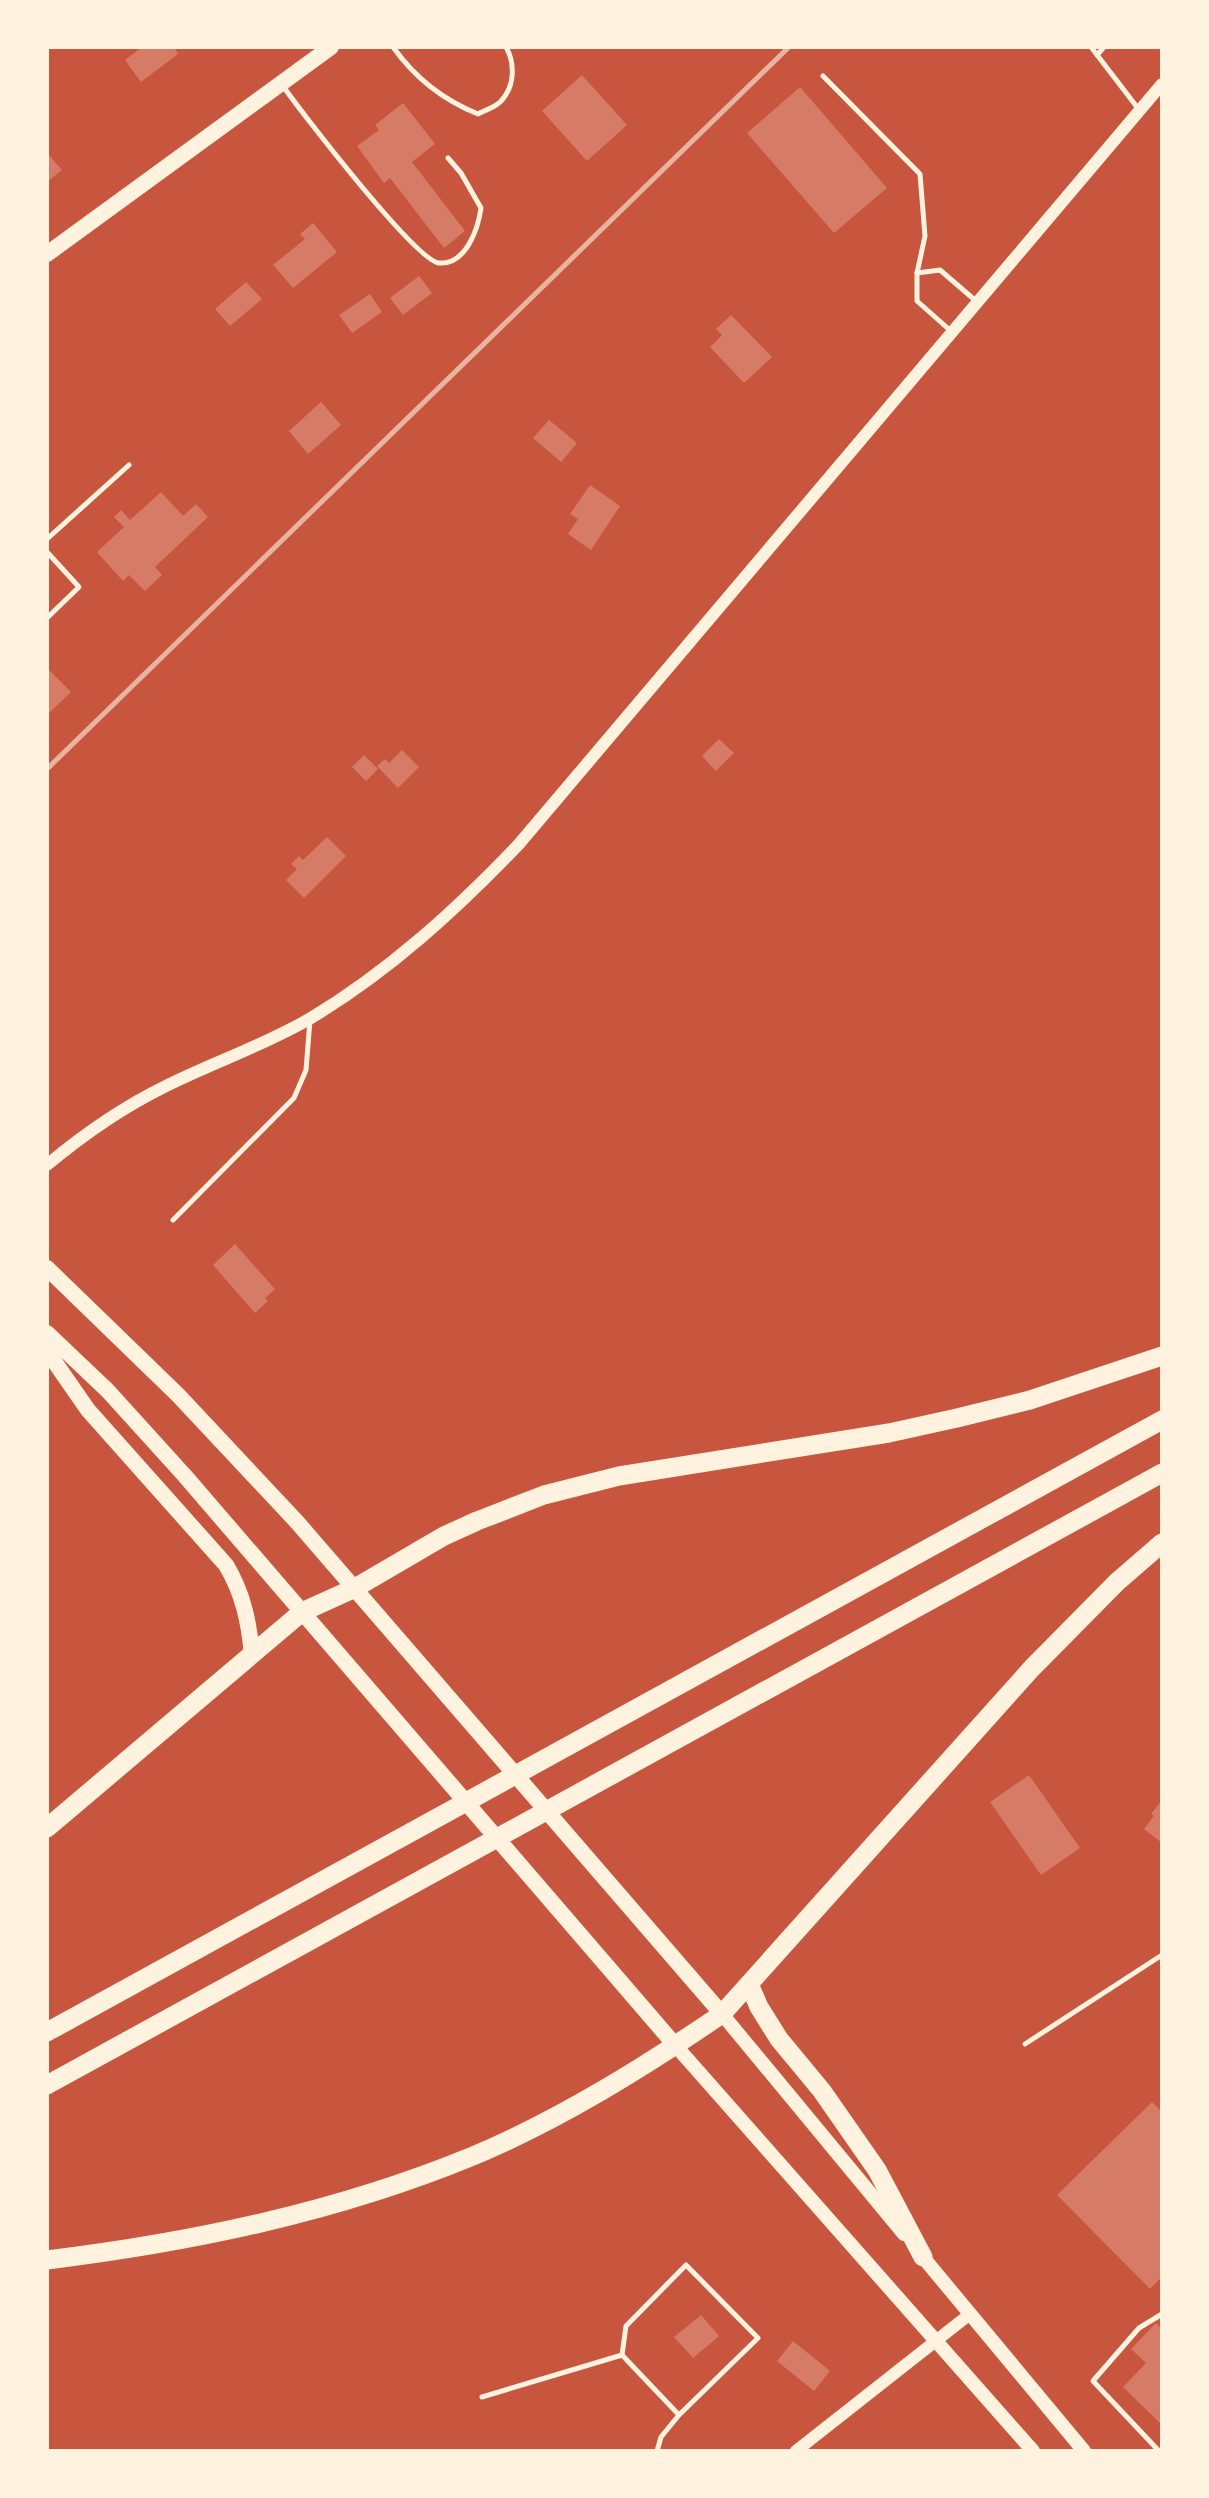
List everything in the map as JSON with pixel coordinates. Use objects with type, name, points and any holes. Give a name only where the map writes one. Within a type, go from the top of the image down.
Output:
[{"type":"highway","points":[[47,1828],[302,1612],[355,1588],[444,1536],[544,1495],[630,1474],[889,1433],[957,1418],[1030,1400],[1162,1356]]},
{"type":"highway","points":[[47,2032],[1162,1420]]},
{"type":"highway","points":[[47,2085],[1162,1473]]},
{"type":"highway","points":[[47,2260],[233,2230],[359,2198],[475,2155],[525,2132],[676,2045],[722,2014],[1032,1668],[1117,1582],[1162,1543]]},
{"type":"highway","points":[[749,1984],[774,2031],[822,2091],[877,2170],[923,2257]]},
{"type":"main road","points":[[47,254],[331,47]]},
{"type":"main road","points":[[47,1268],[204,1423],[355,1588],[722,2014],[1084,2451]]},
{"type":"main road","points":[[47,1333],[108,1391],[1033,2451]]},
{"type":"main road","points":[[47,1352],[88,1409],[226,1565],[245,1607],[252,1655]]},
{"type":"street","points":[[47,1166],[110,1117],[139,1100],[310,1018],[364,982],[456,908],[519,844],[1162,84]]},
{"type":"street","points":[[796,2451],[970,2314]]},
{"type":"lane","points":[[394,47],[424,83],[458,106],[478,114],[501,102],[511,85],[513,59],[506,47]]},
{"type":"lane","points":[[1091,47],[1140,111]]},
{"type":"lane","points":[[1097,55],[1104,47]]},
{"type":"lane","points":[[823,76],[920,173],[925,236],[917,273],[917,301],[952,332]]},
{"type":"lane","points":[[282,84],[298,109],[376,203],[418,249],[438,263],[448,262],[461,253],[475,237],[481,208],[461,173],[447,158]]},
{"type":"lane","points":[[917,273],[940,270],[978,302]]},
{"type":"lane","points":[[47,539],[129,466]]},
{"type":"lane","points":[[47,552],[79,587],[47,618]]},
{"type":"lane","points":[[173,1220],[294,1098],[306,1070],[310,1018]]},
{"type":"lane","points":[[1024,2044],[1162,1955]]},
{"type":"lane","points":[[622,2355],[626,2326],[686,2266],[758,2338],[679,2415],[661,2437],[657,2451]]},
{"type":"lane","points":[[1159,2451],[1093,2381],[1139,2328],[1162,2314]]},
{"type":"lane","points":[[482,2397],[622,2355]]},
{"type":"lane","points":[[622,2355],[679,2415]]},
{"type":"building","points":[[142,47],[174,47],[178,54],[141,82],[125,60]]},
{"type":"building","points":[[582,75],[627,125],[587,161],[542,111]]},
{"type":"building","points":[[800,87],[887,188],[834,233],[747,133]]},
{"type":"building","points":[[403,103],[435,144],[412,162],[465,231],[444,248],[390,178],[384,183],[357,146],[379,130],[375,125]]},
{"type":"building","points":[[47,153],[62,170],[47,182]]},
{"type":"building","points":[[313,223],[337,252],[293,288],[273,265],[305,239],[300,234]]},
{"type":"building","points":[[419,276],[432,293],[403,315],[390,298]]},
{"type":"building","points":[[246,282],[262,299],[230,326],[215,309]]},
{"type":"building","points":[[370,294],[382,312],[352,333],[339,315]]},
{"type":"building","points":[[731,315],[772,357],[744,383],[710,347],[722,335],[716,329]]},
{"type":"building","points":[[321,402],[341,425],[308,454],[289,431]]},
{"type":"building","points":[[549,420],[577,443],[561,462],[533,438]]},
{"type":"building","points":[[590,485],[620,506],[591,550],[568,534],[578,519],[570,514]]},
{"type":"building","points":[[161,492],[183,516],[196,504],[208,517],[155,567],[162,575],[145,591],[129,575],[123,581],[97,552],[124,527],[114,517],[121,510],[130,520]]},
{"type":"building","points":[[47,668],[71,692],[47,715]]},
{"type":"building","points":[[719,739],[734,753],[716,771],[702,756]]},
{"type":"building","points":[[402,750],[419,767],[398,788],[377,766],[385,759],[389,763]]},
{"type":"building","points":[[364,755],[378,769],[366,781],[352,767]]},
{"type":"building","points":[[327,837],[346,856],[304,898],[286,880],[297,869],[291,864],[299,856],[303,860]]},
{"type":"building","points":[[235,1244],[275,1289],[265,1298],[268,1301],[255,1313],[213,1265]]},
{"type":"building","points":[[1029,1775],[1080,1848],[1041,1875],[990,1802]]},
{"type":"building","points":[[1162,1800],[1162,1843],[1144,1829]]},
{"type":"building","points":[[1152,2102],[1162,2112],[1162,2277],[1150,2289],[1057,2195]]},
{"type":"building","points":[[701,2315],[719,2336],[693,2358],[674,2337]]},
{"type":"building","points":[[1156,2323],[1162,2329],[1162,2425],[1123,2387],[1146,2363],[1131,2349]]},
{"type":"building","points":[[793,2341],[830,2371],[814,2391],[777,2361]]},
{"type":"railway","points":[[47,769],[789,47]]}]
